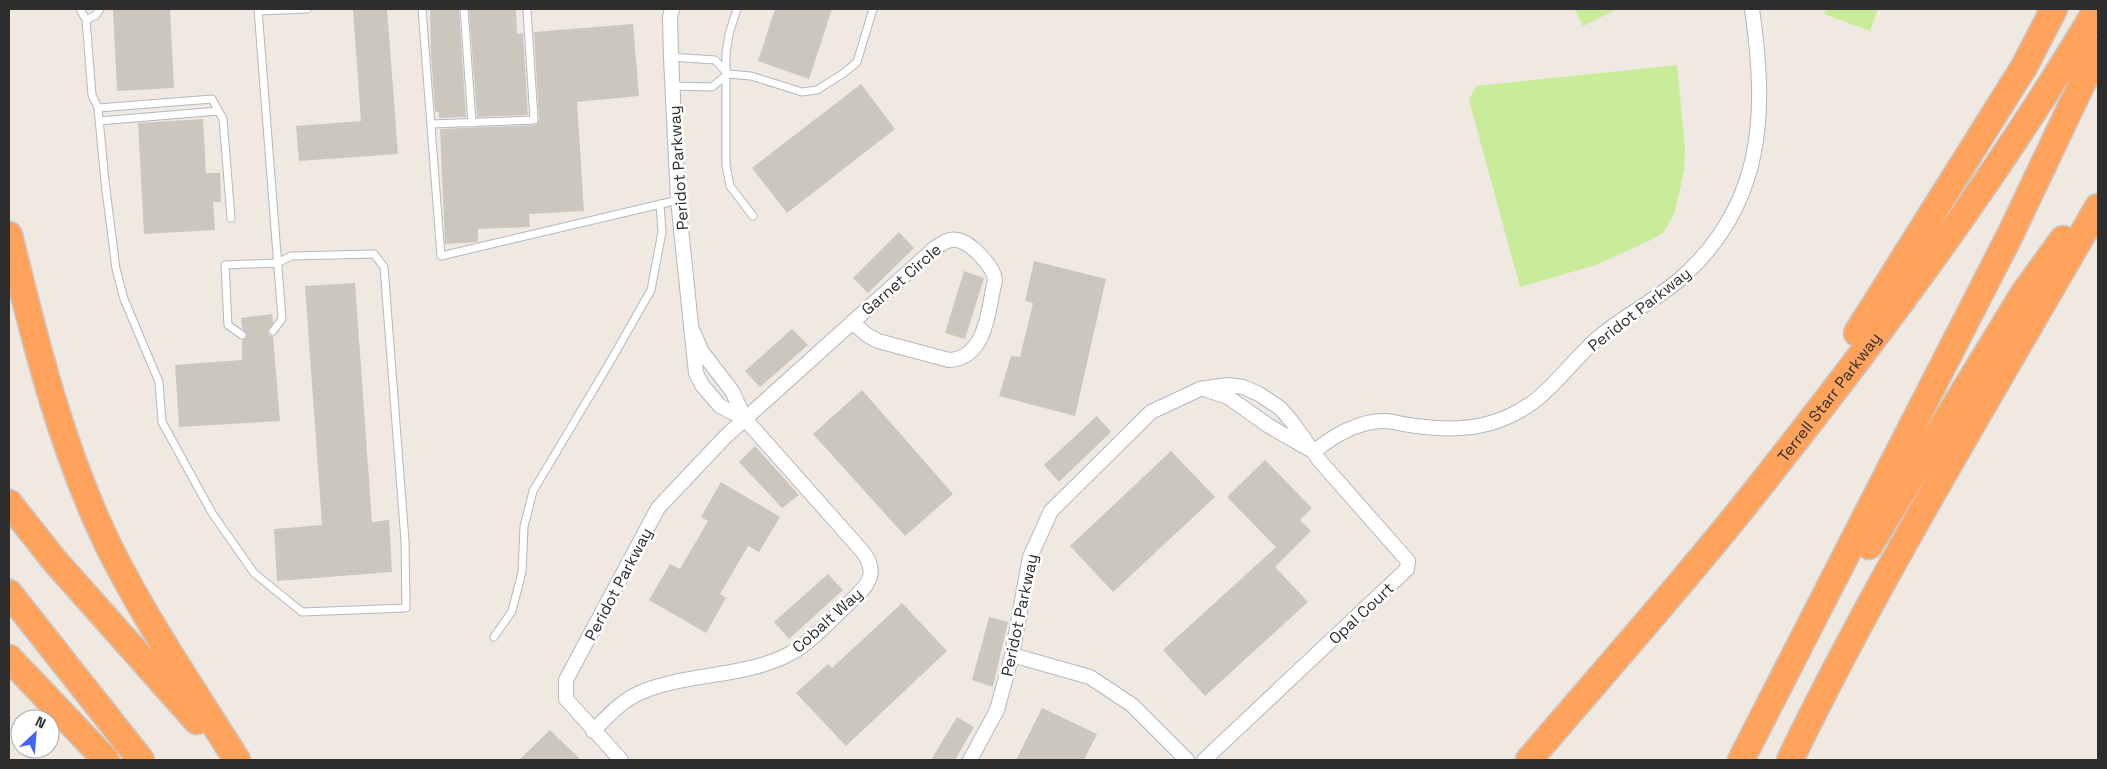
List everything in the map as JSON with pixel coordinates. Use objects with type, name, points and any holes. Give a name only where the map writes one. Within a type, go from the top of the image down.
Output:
[{"type":"highway","points":[[1766,478],[1983,134],[2024,67],[2054,9]]},
{"type":"highway","name":"Terrell Starr Parkway","points":[[1529,760],[1766,478],[1921,275],[2010,146],[2098,9]]},
{"type":"highway","points":[[1741,760],[2010,235],[2098,50]]},
{"type":"highway","points":[[1766,713],[2024,293],[2098,193]]},
{"type":"highway","points":[[1790,760],[1817,704],[1884,578],[2098,207]]},
{"type":"highway","points":[[9,235],[52,395],[66,442],[86,495],[110,547],[156,633],[237,760]]},
{"type":"highway","points":[[2013,357],[2098,241]]},
{"type":"highway","points":[[9,503],[54,560],[232,760]]},
{"type":"highway","points":[[9,593],[141,760]]},
{"type":"highway","points":[[9,658],[106,760]]},
{"type":"street","name":"Peridot Parkway","points":[[672,9],[670,17],[671,57],[678,200],[698,379],[720,406],[745,419]]},
{"type":"street","name":"Peridot Parkway","points":[[970,760],[997,710],[1012,655],[1030,557],[1051,511],[1151,412],[1200,389],[1233,385],[1259,394],[1287,415],[1314,452],[1343,432],[1376,422],[1385,421],[1431,428],[1461,428],[1487,424],[1512,414],[1544,395],[1600,336],[1668,288],[1691,269],[1712,245],[1728,221],[1745,185],[1755,152],[1759,130],[1760,94],[1758,47],[1752,9]]},
{"type":"street","name":"Garnet Circle","points":[[745,419],[852,322],[935,248],[948,240],[957,240],[966,244],[988,263],[994,273],[995,280],[981,336],[973,350],[960,359],[949,360],[878,341],[867,335],[852,322]]},
{"type":"street","name":"Peridot Parkway","points":[[691,327],[702,352],[732,391],[745,419]]},
{"type":"street","points":[[1200,389],[1228,397],[1269,426],[1314,452]]},
{"type":"street","name":"Peridot Parkway","points":[[622,760],[593,731],[566,699],[566,680],[658,508],[726,436],[745,419]]},
{"type":"street","name":"Cobalt Way","points":[[593,731],[621,704],[643,691],[768,662],[790,654],[853,599],[868,582],[871,571],[868,559],[745,419]]},
{"type":"street","name":"Opal Court","points":[[1204,760],[1407,569],[1408,561],[1314,452]]},
{"type":"street","points":[[1012,655],[1090,677],[1132,705],[1188,760]]},
{"type":"lane","points":[[80,9],[86,20],[92,95],[98,108],[116,269],[124,299],[159,382],[162,422],[212,513],[254,573],[302,612],[406,608],[405,541],[384,267],[374,254],[291,256],[277,263],[225,265],[228,325],[242,335]]},
{"type":"lane","points":[[86,20],[96,15],[100,9]]},
{"type":"lane","points":[[273,332],[282,319],[258,10],[307,9]]},
{"type":"lane","points":[[422,9],[442,256],[678,200]]},
{"type":"lane","points":[[464,9],[472,123]]},
{"type":"lane","points":[[432,124],[534,120],[527,9]]},
{"type":"lane","points":[[737,9],[729,34],[726,53],[728,74],[726,165],[730,186],[753,216]]},
{"type":"lane","points":[[671,57],[715,60],[728,74],[751,76],[802,92],[817,90],[844,73],[857,62],[873,9]]},
{"type":"lane","points":[[672,86],[712,87],[728,74]]},
{"type":"lane","points":[[98,108],[212,99],[223,119],[231,218]]},
{"type":"lane","points":[[99,121],[218,111]]},
{"type":"lane","points":[[494,637],[512,611],[522,572],[524,527],[533,491],[651,290],[662,232],[660,204]]},
{"type":"green space","points":[[1574,9],[1617,9],[1583,26]]},
{"type":"green space","points":[[1826,9],[1878,9],[1870,31],[1824,14]]},
{"type":"green space","points":[[1677,65],[1685,148],[1684,171],[1675,212],[1664,232],[1651,240],[1596,265],[1520,287],[1469,100],[1476,86]]},
{"type":"building","points":[[113,9],[170,9],[174,88],[117,91]]},
{"type":"building","points":[[353,9],[387,9],[398,154],[299,161],[296,126],[361,121]]},
{"type":"building","points":[[430,9],[459,9],[466,117],[439,118],[439,112],[435,112]]},
{"type":"building","points":[[469,9],[516,9],[517,34],[523,33],[528,115],[477,117]]},
{"type":"building","points":[[775,9],[832,9],[809,79],[758,61]]},
{"type":"building","points":[[633,24],[639,96],[577,102],[584,211],[529,214],[530,227],[478,229],[478,242],[445,244],[440,129],[536,125],[539,120],[534,32]]},
{"type":"building","points":[[861,84],[895,129],[787,213],[752,168]]},
{"type":"building","points":[[203,119],[206,173],[220,173],[221,202],[213,202],[215,230],[144,234],[138,123]]},
{"type":"building","points":[[899,232],[914,248],[868,293],[853,278]]},
{"type":"building","points":[[1034,261],[1106,279],[1075,416],[999,396],[1011,356],[1020,357],[1033,303],[1025,301]]},
{"type":"building","points":[[964,271],[984,278],[965,339],[945,333]]},
{"type":"building","points":[[355,283],[372,522],[389,520],[392,572],[277,581],[274,529],[322,525],[305,286]]},
{"type":"building","points":[[272,314],[273,323],[268,331],[269,335],[273,336],[280,421],[179,427],[175,365],[242,360],[242,340],[247,335],[242,328],[241,318]]},
{"type":"building","points":[[792,329],[808,345],[760,387],[745,371]]},
{"type":"building","points":[[862,390],[953,494],[905,536],[813,434]]},
{"type":"building","points":[[1097,416],[1111,432],[1059,482],[1044,465]]},
{"type":"building","points":[[755,446],[799,495],[782,508],[739,462]]},
{"type":"building","points":[[1171,451],[1215,497],[1113,592],[1070,546]]},
{"type":"building","points":[[1265,460],[1312,508],[1300,520],[1311,531],[1275,567],[1308,602],[1205,696],[1163,650],[1276,547],[1227,497]]},
{"type":"building","points":[[721,482],[780,517],[759,552],[748,546],[720,594],[726,598],[706,633],[649,600],[670,564],[680,569],[708,521],[701,517]]},
{"type":"building","points":[[828,574],[843,590],[789,639],[774,622]]},
{"type":"building","points":[[902,603],[947,651],[846,746],[796,693],[828,664],[832,668]]},
{"type":"building","points":[[989,617],[1008,622],[993,687],[972,680]]},
{"type":"building","points":[[1042,708],[1097,734],[1084,760],[1016,760]]},
{"type":"building","points":[[957,717],[974,727],[955,760],[931,760]]},
{"type":"building","points":[[550,730],[581,760],[519,760]]}]
